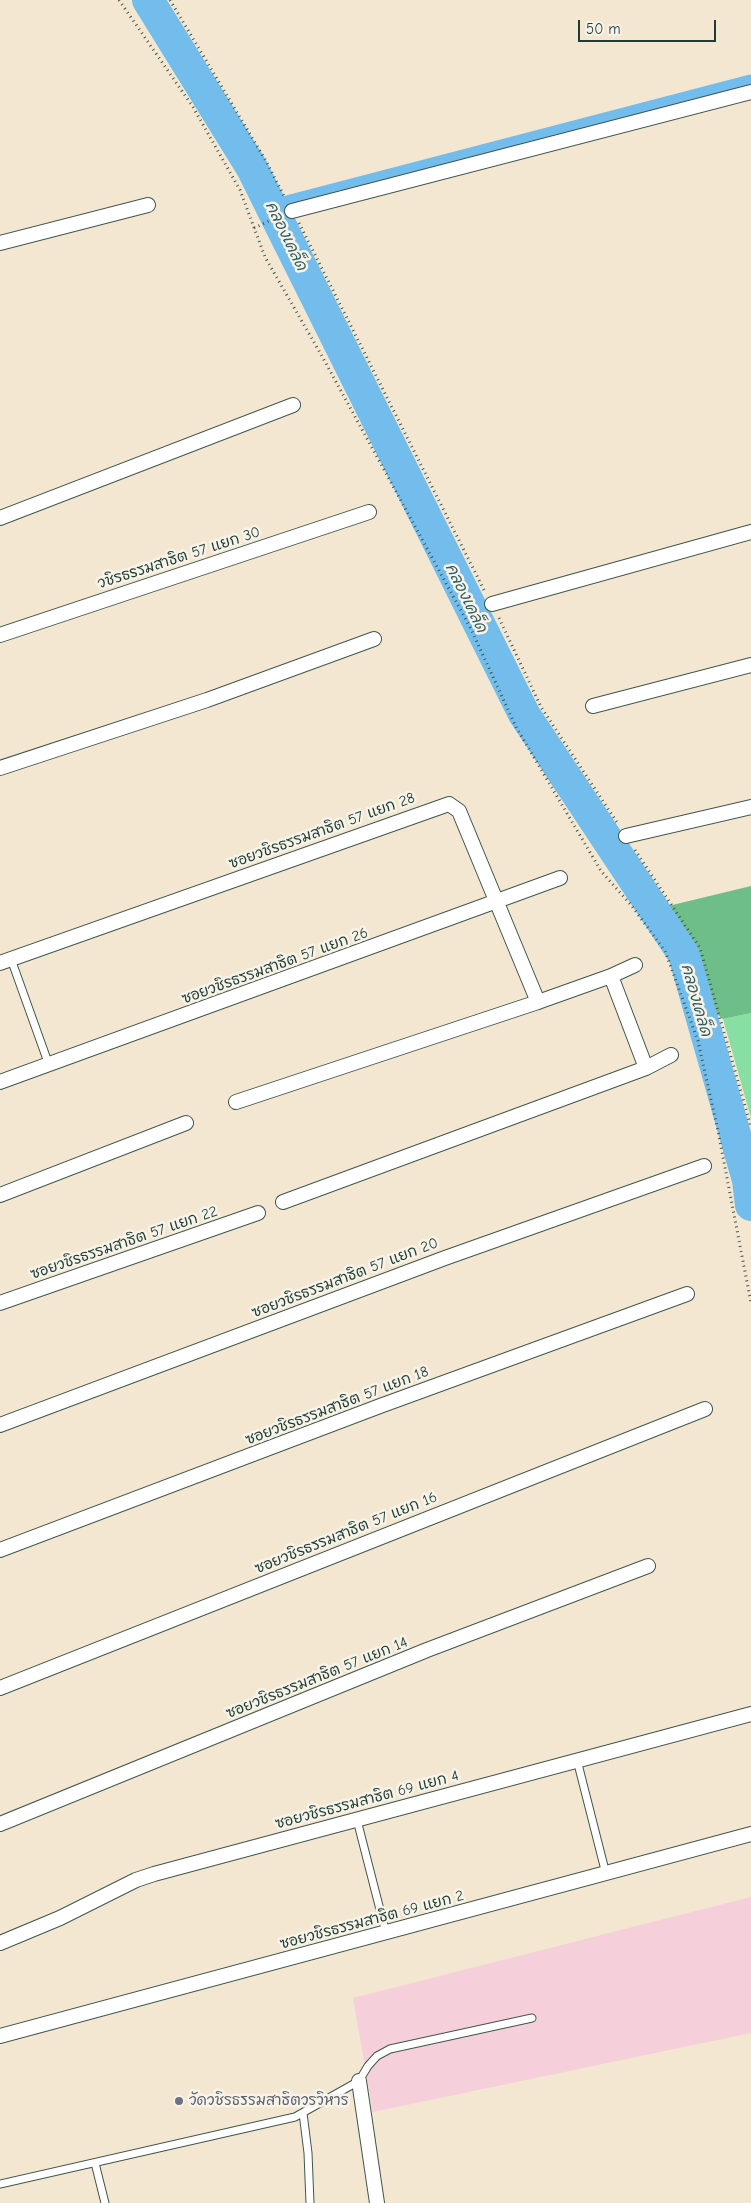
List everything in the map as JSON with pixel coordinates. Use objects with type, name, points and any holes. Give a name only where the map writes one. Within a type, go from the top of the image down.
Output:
[{"type":"street","points":[[292,211],[751,92]]},
{"type":"street","points":[[0,243],[148,205]]},
{"type":"street","points":[[0,518],[293,405]]},
{"type":"street","name":"วชิรธรรมสาธิต 57 แยก 30","points":[[0,635],[369,512]]},
{"type":"street","points":[[492,604],[751,532]]},
{"type":"street","points":[[0,768],[207,700],[374,639]]},
{"type":"street","points":[[593,706],[751,665]]},
{"type":"street","name":"ซอยวชิรธรรมสาธิต 57 แยก 28","points":[[5,961],[449,804],[459,811],[538,1002]]},
{"type":"street","points":[[626,836],[751,807]]},
{"type":"street","name":"ซอยวชิรธรรมสาธิต 57 แยก 26","points":[[0,1082],[560,878]]},
{"type":"street","points":[[236,1102],[538,1002],[611,976],[635,965]]},
{"type":"street","points":[[611,976],[646,1068]]},
{"type":"street","points":[[283,1202],[646,1068],[670,1055]]},
{"type":"street","points":[[0,1195],[186,1123]]},
{"type":"street","name":"ซอยวชิรธรรมสาธิต 57 แยก 20","points":[[0,1425],[445,1258],[704,1166]]},
{"type":"street","name":"ซอยวชิรธรรมสาธิต 57 แยก 22","points":[[0,1303],[258,1213]]},
{"type":"street","name":"ซอยวชิรธรรมสาธิต 57 แยก 18","points":[[0,1550],[380,1406],[687,1294]]},
{"type":"street","name":"ซอยวชิรธรรมสาธิต 57 แยก 16","points":[[0,1688],[705,1409]]},
{"type":"street","name":"ซอยวชิรธรรมสาธิต 57 แยก 14","points":[[0,1824],[427,1650],[648,1566]]},
{"type":"street","name":"ซอยวชิรธรรมสาธิต 69 แยก 4","points":[[0,1943],[60,1918],[136,1880],[154,1874],[751,1714]]},
{"type":"street","name":"ซอยวชิรธรรมสาธิต 69 แยก 2","points":[[0,2036],[751,1834]]},
{"type":"street","points":[[359,2082],[377,2203]]},
{"type":"lane","points":[[5,961],[48,1065]]},
{"type":"lane","points":[[577,1760],[606,1874]]},
{"type":"lane","points":[[357,1820],[386,1933]]},
{"type":"lane","points":[[0,2184],[303,2113],[359,2082],[368,2066],[377,2056],[390,2049],[532,2018]]},
{"type":"lane","points":[[303,2113],[308,2152],[310,2203]]},
{"type":"lane","points":[[95,2163],[105,2203]]},
{"type":"path","points":[[119,0],[193,107],[240,190],[265,257],[323,358],[471,629],[516,727],[601,871],[631,905],[665,951],[698,1041],[718,1131],[751,1303]]},
{"type":"path","points":[[170,0],[266,162],[292,211],[492,604],[541,707],[700,948],[751,1127]]},
{"type":"path","points":[[254,228],[292,211]]},
{"type":"shaded area","points":[[751,1897],[751,2033],[373,2112],[353,1998]]},
{"type":"green space","points":[[751,886],[751,1013],[723,1019],[703,1003],[688,951],[660,908]]},
{"type":"green space","points":[[751,1013],[751,1118],[723,1019]]},
{"type":"waterway","name":"คลองเคล็ด","points":[[148,0],[252,168],[524,714],[684,955],[748,1180],[751,1205]]},
{"type":"waterway","points":[[272,209],[751,84]]},
{"type":"place","name":"วัดวชิรธรรมสาธิตวรวิหาร","points":[[179,2101]]}]
